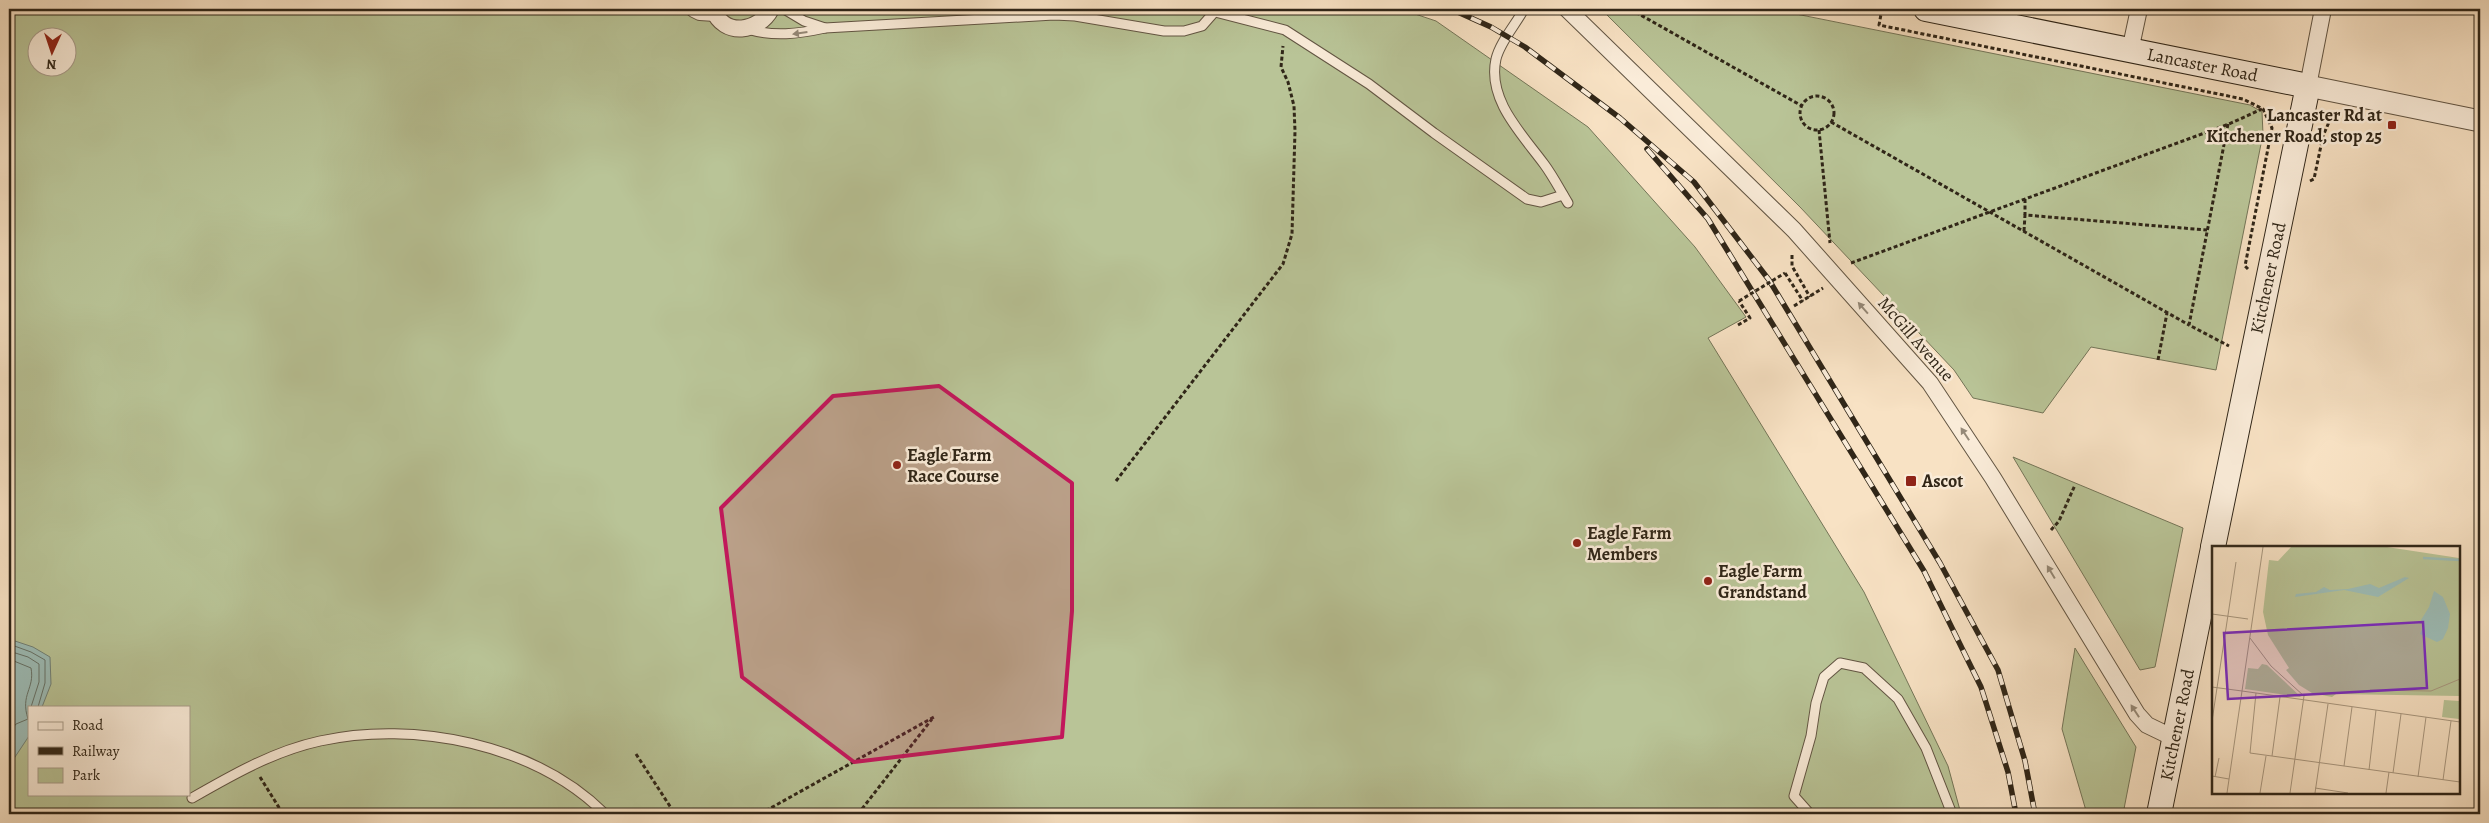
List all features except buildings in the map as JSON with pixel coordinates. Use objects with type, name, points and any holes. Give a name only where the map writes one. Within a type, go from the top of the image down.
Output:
[{"type":"main road","name":"Lancaster Road","points":[[1926,9],[2308,86]]},
{"type":"main road","name":"Kitchener Road","points":[[2213,546],[2308,86]]},
{"type":"main road","name":"Kitchener Road","points":[[2159,814],[2212,552]]},
{"type":"street","points":[[694,9],[700,12],[714,11],[728,26],[747,29],[757,25],[771,9]]},
{"type":"street","name":"McGill Avenue","points":[[1567,9],[1794,230],[1930,383],[1994,478],[2137,714],[2148,725],[2174,738]]},
{"type":"street","points":[[2130,51],[2139,9]]},
{"type":"street","name":"Kitchener Road","points":[[2308,86],[2323,9]]},
{"type":"street","name":"Lancaster Road","points":[[2308,86],[2480,121]]},
{"type":"lane","points":[[784,9],[804,21],[825,28]]},
{"type":"lane","points":[[747,29],[774,35],[799,34],[825,28],[1054,15],[1075,16],[1164,31],[1184,32],[1202,26],[1216,10],[1286,30],[1369,84],[1442,139],[1527,199],[1541,202],[1566,199],[1546,166],[1516,127],[1501,103],[1496,84],[1496,58],[1524,9]]},
{"type":"lane","points":[[1810,814],[1794,796],[1811,736],[1816,703],[1824,678],[1840,663],[1864,668],[1898,699],[1926,748],[1952,814]]},
{"type":"lane","points":[[192,798],[277,754],[326,740],[359,734],[396,733],[433,735],[472,743],[516,758],[562,780],[605,814]]},
{"type":"path","points":[[1630,9],[1802,106]]},
{"type":"path","points":[[1882,9],[1879,25],[2243,99],[2263,109],[2272,128],[2245,266]]},
{"type":"path","points":[[1116,481],[1283,264],[1292,234],[1295,131],[1294,106],[1288,82],[1281,67],[1283,42]]},
{"type":"path","points":[[1812,97],[1824,98],[1832,106],[1834,117],[1831,122],[1819,130],[1812,130],[1804,124],[1800,114],[1802,106],[1812,97]]},
{"type":"path","points":[[1851,263],[2228,124],[2263,109]]},
{"type":"path","points":[[1831,122],[2228,346]]},
{"type":"path","points":[[2314,180],[2323,136],[2329,122]]},
{"type":"path","points":[[2189,325],[2228,124]]},
{"type":"path","points":[[1819,130],[1830,243]]},
{"type":"path","points":[[2024,232],[2025,199]]},
{"type":"path","points":[[2025,215],[2207,230]]},
{"type":"path","points":[[1791,248],[1792,266],[1810,297]]},
{"type":"path","points":[[1738,325],[1750,318],[1739,301],[1785,273],[1803,301]]},
{"type":"path","points":[[1794,306],[1830,284]]},
{"type":"path","points":[[2158,360],[2167,313]]},
{"type":"path","points":[[2051,530],[2059,521],[2075,485]]},
{"type":"path","points":[[760,814],[934,717],[858,814]]},
{"type":"path","points":[[636,754],[674,814]]},
{"type":"path","points":[[253,766],[283,814]]},
{"type":"highlighted area","points":[[939,386],[1072,483],[1072,611],[1062,737],[854,762],[742,677],[721,508],[833,396]]},
{"type":"green space","name":"Eagle Farm Race Course","points":[[9,9],[1400,9],[1436,21],[1588,127],[1695,247],[1746,317],[1708,338],[1864,592],[1948,766],[1961,814],[9,814]]},
{"type":"green space","points":[[1601,9],[1771,9],[2250,105],[2262,112],[2263,134],[2216,370],[2091,347],[2043,413],[1973,398],[1954,370],[1800,207]]},
{"type":"green space","points":[[2013,457],[2183,528],[2155,667],[2140,670]]},
{"type":"green space","points":[[2075,648],[2136,747],[2123,814],[2087,814],[2062,729]]},
{"type":"water","points":[[9,639],[33,647],[50,657],[51,684],[42,706],[28,706],[28,738],[9,766]]},
{"type":"railway","points":[[1451,9],[1491,27],[1525,47],[1620,118],[1694,182],[1769,280],[1940,563],[1998,670],[2025,761],[2035,814]]},
{"type":"railway","points":[[1647,149],[1708,219],[1924,571],[1981,687],[2008,772],[2016,814]]},
{"type":"place","name":"Lancaster Rd at Kitchener Road, stop 25","points":[[2392,125]]},
{"type":"place","name":"Eagle Farm Race Course","points":[[897,465]]},
{"type":"place","name":"Ascot","points":[[1911,481]]},
{"type":"place","name":"Eagle Farm Members","points":[[1577,543]]},
{"type":"place","name":"Eagle Farm Grandstand","points":[[1708,581]]}]
